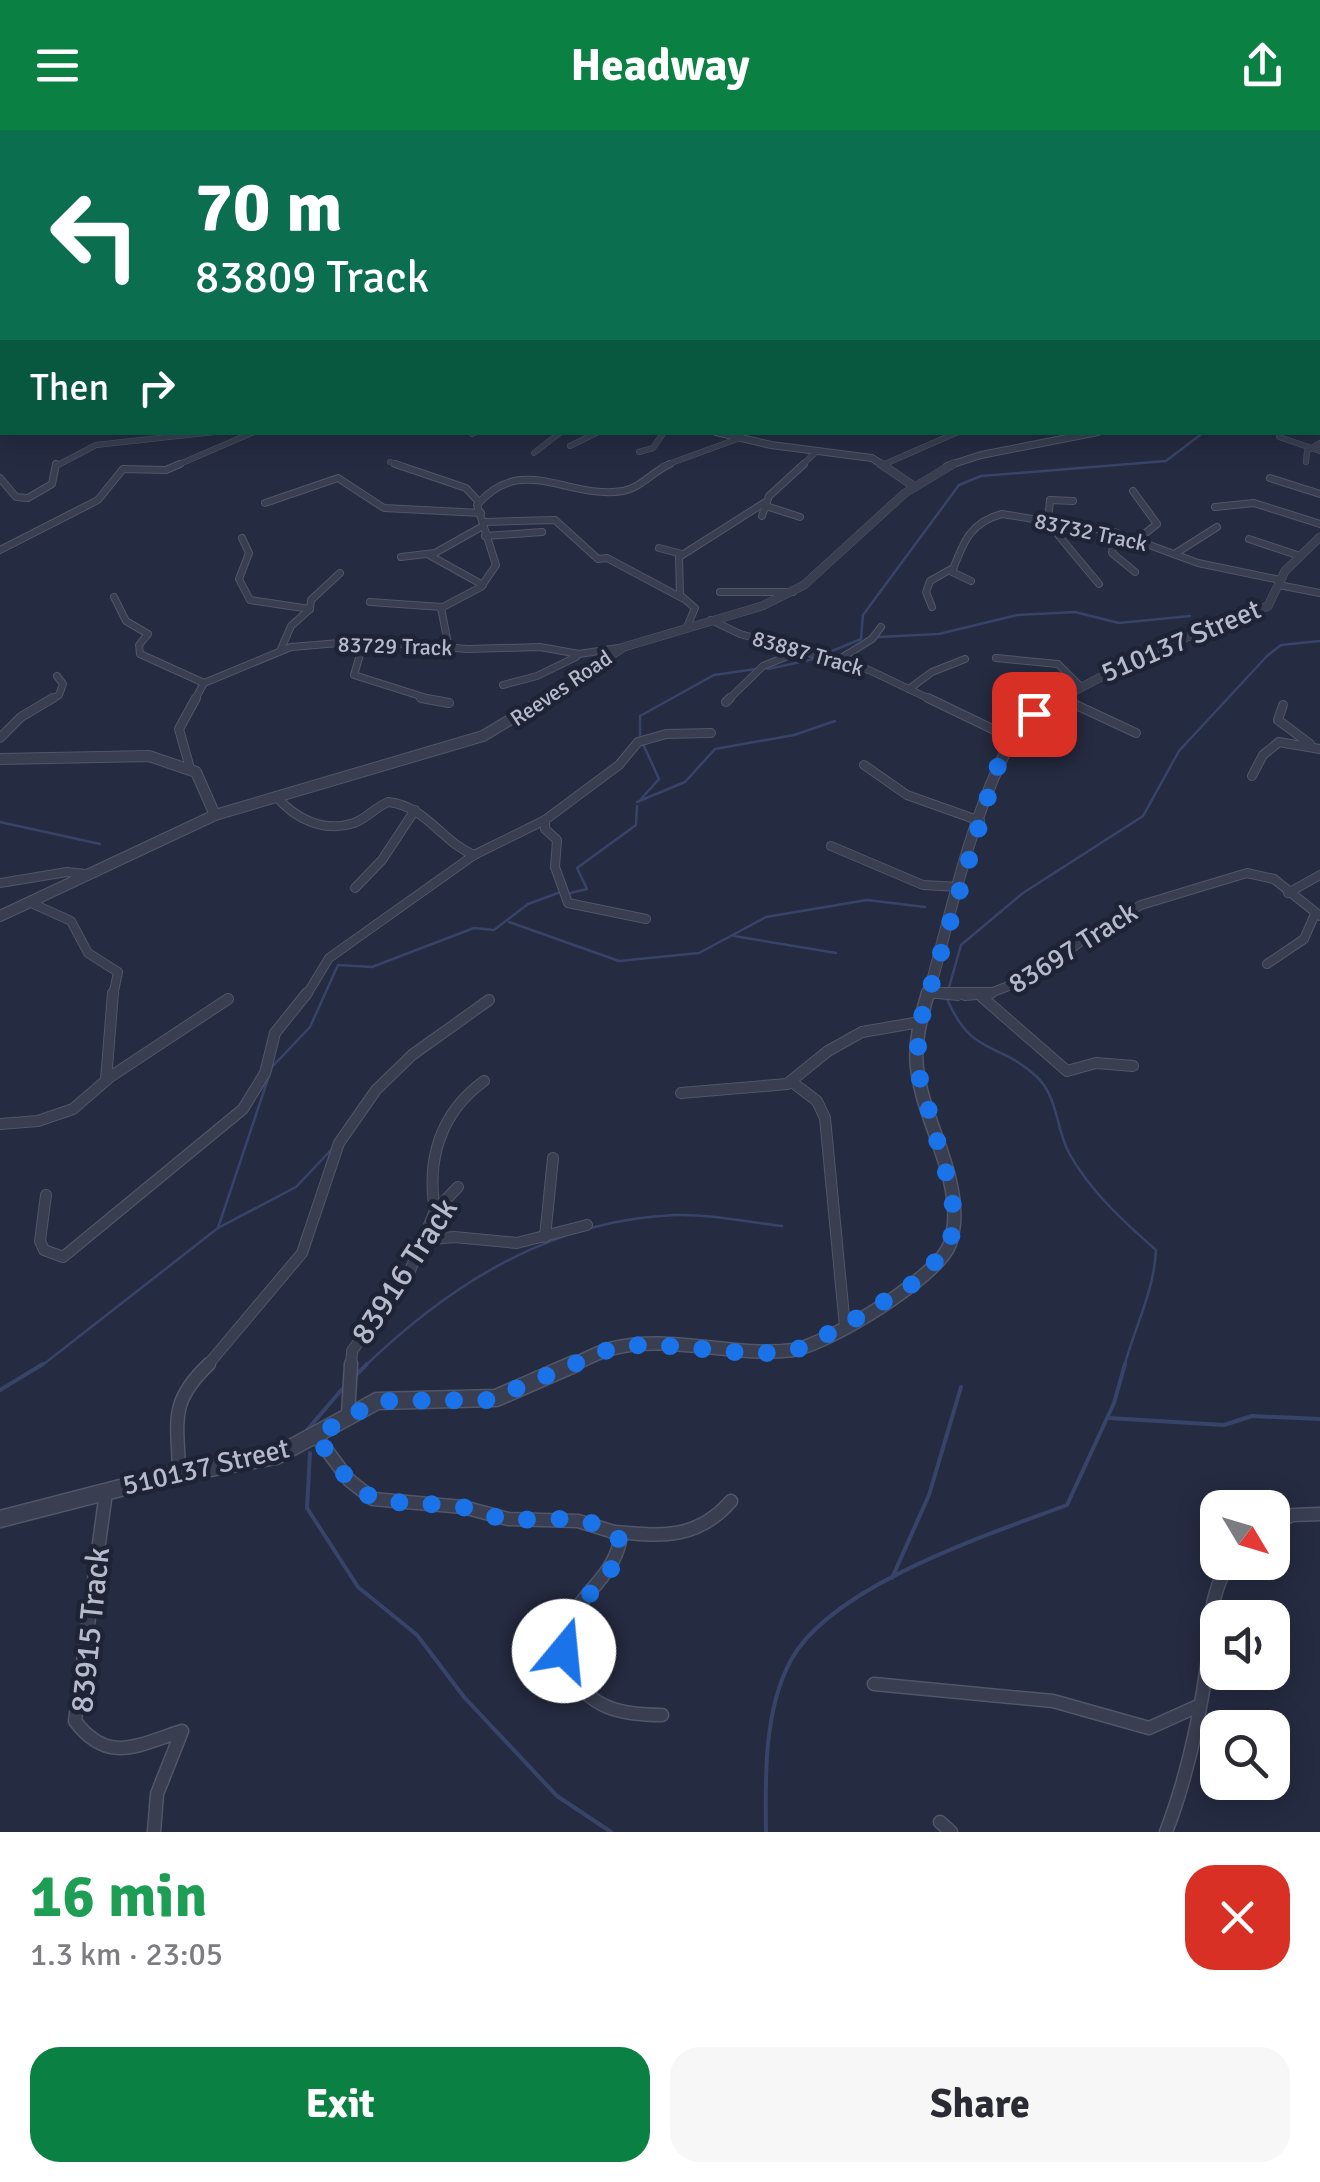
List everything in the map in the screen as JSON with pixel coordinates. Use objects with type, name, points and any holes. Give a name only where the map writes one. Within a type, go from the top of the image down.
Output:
[{"type":"street","points":[[566,130],[574,130]]},
{"type":"street","points":[[87,438],[173,440],[199,435]]},
{"type":"street","points":[[0,550],[98,500],[123,469],[166,470],[247,435]]},
{"type":"street","points":[[534,453],[556,435]]},
{"type":"street","points":[[570,446],[592,435]]},
{"type":"street","points":[[639,452],[652,449],[662,435]]},
{"type":"street","points":[[728,435],[866,456],[886,464],[914,487]]},
{"type":"street","points":[[886,464],[942,435]]},
{"type":"street","name":"Reeves Road","points":[[0,916],[215,815],[498,729],[625,647],[793,592],[914,487],[945,467],[974,456],[1082,435]]},
{"type":"street","points":[[1279,437],[1318,447]]},
{"type":"street","points":[[478,502],[498,486],[532,478],[589,491],[632,489],[658,470],[740,438]]},
{"type":"street","points":[[0,478],[16,498],[28,498],[52,484],[56,464],[102,440]]},
{"type":"street","points":[[1306,462],[1307,451],[1318,447]]},
{"type":"street","points":[[682,598],[678,560],[682,554],[764,504],[818,451]]},
{"type":"street","points":[[370,602],[442,607],[484,585],[496,560],[485,536],[478,502],[466,488],[390,462]]},
{"type":"street","points":[[265,502],[338,478],[384,508],[483,520],[542,517],[560,522],[598,559],[607,558],[695,608],[687,627]]},
{"type":"street","points":[[1270,478],[1320,494]]},
{"type":"street","points":[[1133,491],[1157,524],[1136,538],[1114,541],[1112,553],[1135,572]]},
{"type":"street","points":[[1048,520],[1050,500],[1074,500]]},
{"type":"street","points":[[1216,507],[1230,501],[1251,502],[1320,534]]},
{"type":"street","points":[[762,516],[764,504]]},
{"type":"street","points":[[764,504],[796,512],[800,517]]},
{"type":"street","name":"83732 Track","points":[[953,568],[965,537],[985,518],[1005,514],[1136,538],[1198,563],[1320,593]]},
{"type":"street","points":[[401,557],[428,555],[483,520]]},
{"type":"street","points":[[1066,524],[1053,529],[1073,550],[1080,568],[1099,584]]},
{"type":"street","points":[[1176,553],[1217,527]]},
{"type":"street","points":[[485,536],[542,532]]},
{"type":"street","name":"510137 Street","points":[[0,1519],[106,1490],[276,1456],[348,1414],[387,1399],[489,1400],[610,1349],[647,1344],[772,1353],[798,1349],[844,1326],[926,1273],[952,1241],[952,1194],[917,1068],[920,1022],[996,770],[1013,739],[1058,697],[1153,650],[1266,608],[1276,598],[1280,583],[1320,534]]},
{"type":"street","points":[[242,538],[249,556],[239,580],[245,595],[264,607],[310,610]]},
{"type":"street","points":[[1249,539],[1300,556]]},
{"type":"street","points":[[660,548],[682,554]]},
{"type":"street","points":[[428,555],[484,585]]},
{"type":"street","points":[[932,607],[926,592],[930,582],[953,568],[954,574],[971,580]]},
{"type":"street","points":[[282,649],[291,626],[310,610],[311,600],[338,580],[340,573]]},
{"type":"street","points":[[720,592],[744,595],[774,588],[793,592]]},
{"type":"street","points":[[114,597],[126,621],[148,634],[139,644],[140,654],[204,683],[179,728],[190,768],[205,785],[215,815]]},
{"type":"street","points":[[442,607],[439,620],[450,638],[449,648]]},
{"type":"street","name":"83887 Track","points":[[711,620],[740,634],[838,660],[1013,739]]},
{"type":"street","points":[[838,660],[872,639],[882,627]]},
{"type":"street","points":[[364,642],[354,675],[418,698],[448,704]]},
{"type":"street","name":"83729 Track","points":[[204,683],[282,649],[364,642],[449,648],[540,647],[583,654],[612,646],[625,647]]},
{"type":"street","points":[[726,702],[765,665],[800,651]]},
{"type":"street","points":[[503,685],[537,676],[583,654]]},
{"type":"street","points":[[996,658],[1059,665],[1079,685]]},
{"type":"street","points":[[909,689],[932,672],[965,659]]},
{"type":"street","points":[[0,738],[21,717],[59,695],[63,684],[57,676]]},
{"type":"street","points":[[1058,697],[1136,733]]},
{"type":"street","points":[[1283,704],[1278,720],[1318,748]]},
{"type":"street","points":[[46,1195],[40,1242],[44,1250],[63,1258],[243,1109],[265,1073],[275,1033],[302,1002],[329,958],[474,855],[545,820],[619,765],[638,742],[666,734],[712,733]]},
{"type":"street","points":[[1252,776],[1263,755],[1276,743],[1318,748]]},
{"type":"street","points":[[0,759],[148,756],[190,768]]},
{"type":"street","points":[[864,766],[919,801],[980,821]]},
{"type":"street","points":[[276,796],[296,815],[333,828],[356,822],[387,802],[415,810],[431,819],[446,844],[474,855]]},
{"type":"street","points":[[356,888],[382,860],[415,810]]},
{"type":"street","points":[[545,820],[556,840],[555,867],[568,903],[587,911],[614,911],[646,919]]},
{"type":"street","points":[[831,846],[876,860],[918,887],[959,887]]},
{"type":"street","points":[[0,883],[67,872],[85,874]]},
{"type":"street","name":"83697 Track","points":[[928,993],[982,997],[1013,989],[1114,919],[1151,900],[1252,872],[1270,876],[1318,915]]},
{"type":"street","points":[[1288,893],[1320,875]]},
{"type":"street","points":[[0,1124],[34,1123],[64,1115],[96,1094],[105,1076],[118,972],[88,953],[70,920],[29,902]]},
{"type":"street","points":[[1267,964],[1304,939],[1318,915]]},
{"type":"street","points":[[982,997],[1067,1072],[1096,1063],[1132,1066]]},
{"type":"street","points":[[105,1076],[194,1027],[228,1000]]},
{"type":"street","points":[[180,1474],[178,1403],[183,1389],[228,1346],[302,1253],[316,1220],[326,1171],[338,1143],[376,1090],[412,1055],[460,1017],[489,1000]]},
{"type":"street","points":[[681,1093],[734,1091],[792,1082],[828,1050],[862,1032],[920,1022]]},
{"type":"street","points":[[435,1211],[430,1173],[446,1124],[461,1096],[484,1082]]},
{"type":"street","points":[[792,1082],[818,1101],[825,1118],[844,1326]]},
{"type":"street","points":[[545,1237],[553,1158]]},
{"type":"street","name":"83916 Track","points":[[348,1414],[352,1351],[402,1286],[435,1211],[458,1187]]},
{"type":"street","points":[[424,1240],[517,1243],[587,1225]]},
{"type":"street","points":[[316,1436],[358,1492],[378,1502],[473,1509],[510,1520],[569,1520],[614,1532],[695,1533],[717,1520],[732,1501]]},
{"type":"street","name":"83915 Track","points":[[106,1490],[75,1721],[99,1748],[111,1752],[182,1731],[157,1794],[154,1832]]},
{"type":"street","points":[[1290,1516],[1320,1514]]},
{"type":"street","points":[[614,1532],[620,1541],[618,1556],[568,1622],[564,1651],[571,1675],[586,1697],[620,1713],[662,1715]]},
{"type":"street","points":[[1166,1832],[1207,1666],[1209,1606],[1221,1580]]},
{"type":"street","points":[[874,1684],[1079,1706],[1125,1714],[1149,1728],[1198,1706]]},
{"type":"waterway","points":[[695,130],[733,130]]},
{"type":"waterway","points":[[825,654],[861,639],[863,615],[959,485],[981,476],[1166,461],[1200,435]]},
{"type":"waterway","points":[[878,637],[939,634],[1017,615],[1075,612],[1119,623],[1190,616]]},
{"type":"waterway","points":[[948,991],[961,945],[1023,893],[1143,816],[1179,751],[1267,656],[1281,645],[1320,641]]},
{"type":"waterway","points":[[768,669],[814,659]]},
{"type":"waterway","points":[[640,739],[640,716],[714,675],[756,669]]},
{"type":"waterway","points":[[637,802],[685,782],[715,749],[794,735],[835,721]]},
{"type":"waterway","points":[[641,799],[659,779],[643,744]]},
{"type":"waterway","points":[[570,893],[587,889],[577,868],[636,825],[637,806]]},
{"type":"waterway","points":[[0,822],[100,844]]},
{"type":"waterway","points":[[218,1228],[272,1067],[310,1027],[338,965],[372,967],[474,928],[494,930],[528,904],[558,893]]},
{"type":"waterway","points":[[509,922],[619,961],[699,953],[766,917],[867,900],[925,907]]},
{"type":"waterway","points":[[734,936],[836,953]]},
{"type":"waterway","points":[[947,999],[956,1018],[976,1040],[1022,1065],[1043,1084],[1077,1167],[1108,1205],[1156,1250],[1148,1295],[1125,1364]]},
{"type":"waterway","points":[[218,1228],[296,1187],[332,1149]]},
{"type":"waterway","points":[[364,1367],[468,1283],[545,1243],[587,1229],[675,1215],[782,1226]]},
{"type":"waterway","points":[[40,1367],[218,1228]]},
{"type":"waterway","points":[[0,1390],[43,1364]]},
{"type":"waterway","points":[[364,1367],[367,1364]]},
{"type":"waterway","points":[[892,1577],[957,1547],[1067,1505],[1114,1403],[1125,1364]]},
{"type":"waterway","points":[[357,1374],[364,1367]]},
{"type":"waterway","points":[[307,1430],[344,1387]]},
{"type":"waterway","points":[[892,1577],[929,1495],[961,1387]]},
{"type":"waterway","points":[[1108,1418],[1224,1425],[1252,1416],[1320,1419]]},
{"type":"waterway","points":[[310,1453],[307,1508],[358,1587],[417,1635],[464,1697],[557,1796],[611,1832]]},
{"type":"waterway","points":[[766,1832],[771,1722],[791,1660],[811,1633],[841,1608],[892,1577]]},
{"type":"route","points":[[564,1651],[572,1613],[618,1556],[620,1541],[614,1532],[586,1522],[510,1520],[456,1506],[378,1502],[358,1492],[316,1436],[348,1414],[377,1401],[489,1400],[610,1349],[647,1344],[758,1354],[798,1349],[914,1283],[935,1264],[952,1241],[954,1214],[917,1068],[921,1013],[996,770],[1010,743],[1034,714]]}]
